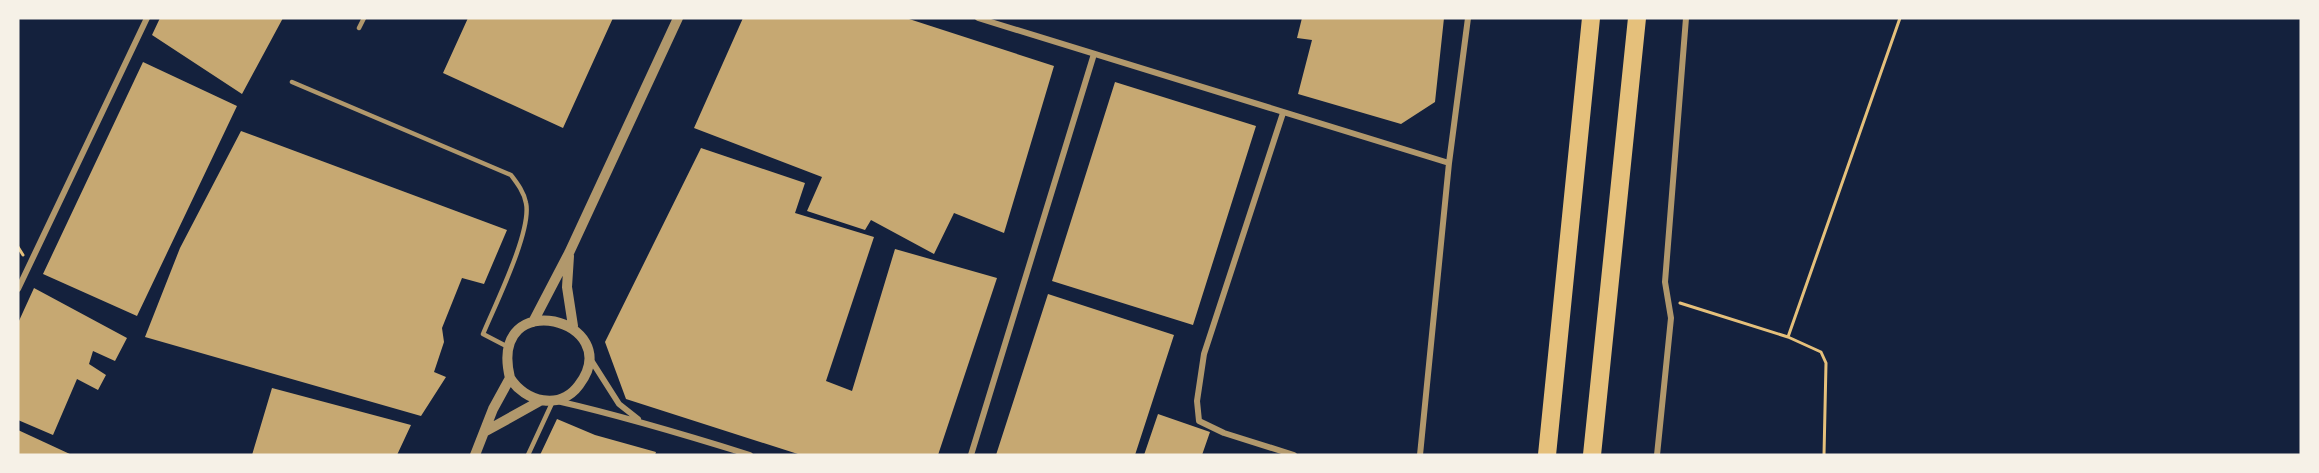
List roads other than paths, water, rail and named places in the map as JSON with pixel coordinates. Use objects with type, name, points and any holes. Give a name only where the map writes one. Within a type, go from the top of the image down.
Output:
[{"type":"highway","points":[[1547,455],[1591,18]]},
{"type":"highway","points":[[1592,455],[1637,18]]},
{"type":"street","points":[[18,289],[147,18]]},
{"type":"street","points":[[533,322],[569,253],[678,18]]},
{"type":"street","points":[[978,18],[1449,163]]},
{"type":"street","points":[[1420,455],[1449,163],[1468,18]]},
{"type":"street","points":[[1657,455],[1671,318],[1670,300],[1665,282],[1686,18]]},
{"type":"street","points":[[971,455],[1094,54]]},
{"type":"street","points":[[1282,113],[1204,354],[1197,401],[1199,421],[1224,433],[1293,455]]},
{"type":"street","points":[[569,253],[567,287],[573,326],[585,343],[596,373],[619,404],[639,420]]},
{"type":"street","points":[[540,401],[527,396],[510,378],[506,361],[508,347],[515,334],[533,322],[554,320],[573,326]]},
{"type":"street","points":[[486,431],[540,401],[565,397],[580,385],[588,368],[588,355]]},
{"type":"street","points":[[475,455],[493,409],[510,378]]},
{"type":"street","points":[[554,400],[639,420],[750,455]]},
{"type":"lane","points":[[359,28],[364,18]]},
{"type":"lane","points":[[292,82],[511,175],[521,188],[527,205],[523,234],[483,334],[508,347]]},
{"type":"lane","points":[[528,455],[554,400]]}]
